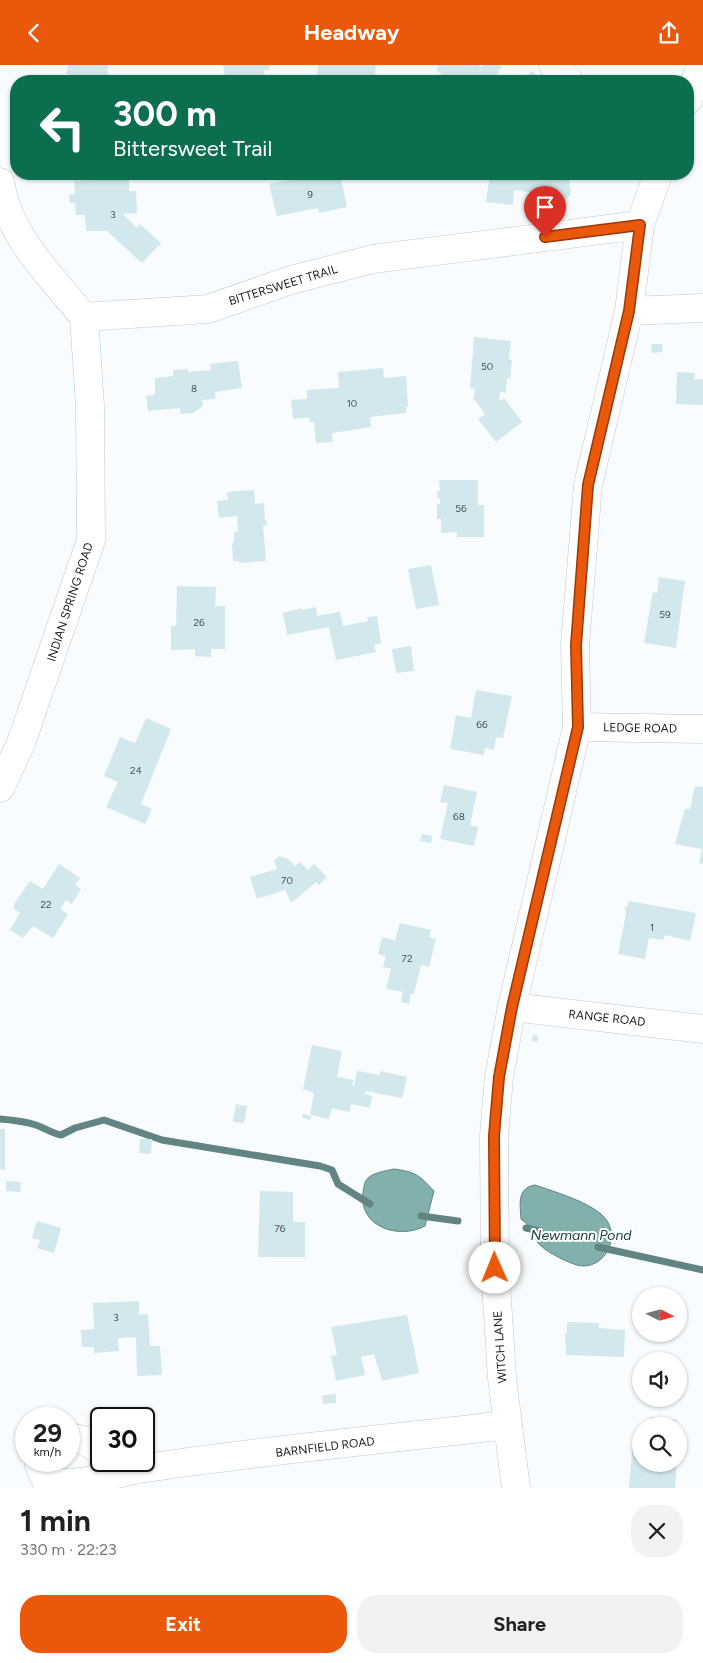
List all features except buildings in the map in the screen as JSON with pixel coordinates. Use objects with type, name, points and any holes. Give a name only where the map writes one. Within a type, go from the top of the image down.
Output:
[{"type":"street","points":[[553,65],[562,75]]},
{"type":"street","points":[[694,83],[701,65]]},
{"type":"street","name":"WITCH LANE","points":[[516,1488],[507,1425],[495,1268],[494,1145],[499,1077],[512,1007],[578,727],[576,645],[588,485],[629,311],[640,225],[657,180]]},
{"type":"street","points":[[0,182],[4,204],[22,241],[84,317]]},
{"type":"street","name":"BITTERSWEET TRAIL","points":[[84,317],[208,309],[291,280],[373,259],[640,225]]},
{"type":"street","points":[[629,311],[703,308]]},
{"type":"street","name":"INDIAN SPRING ROAD","points":[[0,788],[21,743],[91,540],[90,406],[84,317]]},
{"type":"street","name":"LEDGE ROAD","points":[[578,727],[703,729]]},
{"type":"street","name":"RANGE ROAD","points":[[512,1007],[703,1029]]},
{"type":"street","name":"BARNFIELD ROAD","points":[[155,1463],[507,1425]]},
{"type":"street","name":"BARNFIELD ROAD","points":[[42,1472],[46,1481],[61,1484],[80,1484],[107,1479],[120,1472]]},
{"type":"water","points":[[394,1169],[417,1175],[434,1191],[425,1226],[404,1232],[393,1231],[374,1222],[367,1214],[363,1204],[363,1192],[366,1181],[374,1174]]},
{"type":"water","name":"Newmann Pond","points":[[535,1185],[581,1202],[604,1217],[610,1226],[612,1235],[606,1253],[600,1260],[592,1265],[582,1266],[571,1263],[549,1252],[538,1243],[532,1229],[521,1219],[520,1207],[522,1193],[525,1189]]},
{"type":"waterway","points":[[0,1119],[32,1124],[61,1135],[75,1128],[104,1120],[162,1140],[320,1166],[332,1170],[338,1184],[370,1204]]},
{"type":"waterway","points":[[421,1216],[458,1221]]},
{"type":"waterway","points":[[526,1228],[540,1231]]},
{"type":"waterway","points":[[598,1247],[703,1270]]},
{"type":"route","points":[[495,1268],[494,1136],[499,1077],[512,1007],[578,727],[576,645],[588,485],[629,311],[640,225],[545,237]]}]
